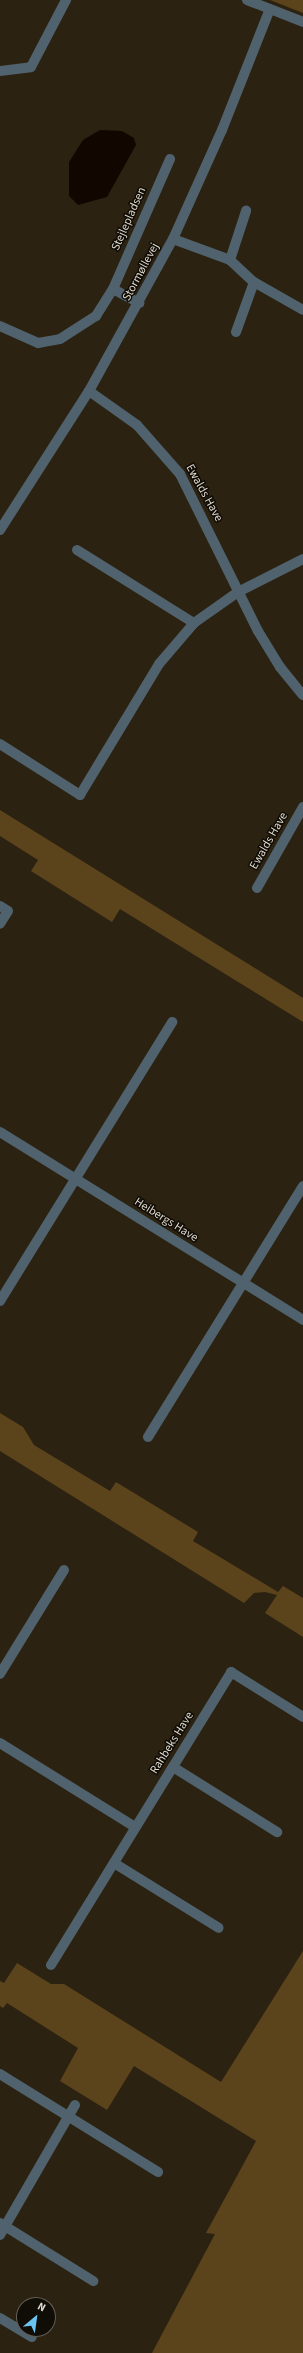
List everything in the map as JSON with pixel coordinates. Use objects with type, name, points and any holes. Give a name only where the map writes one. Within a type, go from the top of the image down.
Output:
[{"type":"street","points":[[0,70],[31,67],[66,0]]},
{"type":"street","points":[[247,0],[303,22]]},
{"type":"street","name":"Stormøllevej","points":[[1,528],[90,391],[173,239],[222,130],[270,9]]},
{"type":"street","name":"Stejlepladsen","points":[[0,326],[38,343],[60,339],[96,316],[112,289],[170,159]]},
{"type":"street","points":[[230,260],[246,211]]},
{"type":"street","points":[[173,239],[230,260],[254,282],[303,310]]},
{"type":"street","points":[[236,332],[254,282]]},
{"type":"street","points":[[112,289],[139,303]]},
{"type":"street","name":"Ewalds Have","points":[[90,391],[137,425],[180,474],[238,592],[269,649],[303,695]]},
{"type":"street","points":[[77,550],[194,624]]},
{"type":"street","points":[[0,744],[80,795],[159,664],[194,624],[238,592],[303,559]]},
{"type":"street","name":"Ewalds Have","points":[[256,888],[303,807]]},
{"type":"street","points":[[0,906],[8,911],[0,924]]},
{"type":"street","points":[[0,1301],[172,1022]]},
{"type":"street","name":"Heibergs Have","points":[[0,1132],[303,1320]]},
{"type":"street","points":[[148,1437],[303,1186]]},
{"type":"street","points":[[0,1674],[64,1570]]},
{"type":"street","name":"Rahbeks Have","points":[[51,1965],[231,1672],[303,1717]]},
{"type":"street","points":[[0,1743],[136,1827]]},
{"type":"street","points":[[173,1767],[277,1832]]},
{"type":"street","points":[[114,1863],[219,1928]]},
{"type":"street","points":[[0,2074],[158,2172]]},
{"type":"street","points":[[75,2105],[2,2228],[93,2280]]},
{"type":"street","points":[[0,2318],[16,2328]]},
{"type":"shaded area","points":[[270,0],[303,0],[303,13]]},
{"type":"shaded area","points":[[100,130],[122,131],[134,138],[136,145],[107,197],[78,205],[69,196],[69,162],[83,140]]},
{"type":"shaded area","points":[[0,810],[303,998],[303,1022],[120,909],[112,922],[31,871],[38,860],[0,836]]},
{"type":"shaded area","points":[[0,1413],[23,1427],[34,1445],[110,1491],[116,1482],[198,1532],[193,1541],[278,1592],[283,1586],[303,1598],[303,1637],[265,1613],[277,1595],[265,1592],[254,1593],[244,1603],[0,1451]]},
{"type":"shaded area","points":[[303,1951],[303,2353],[152,2353],[215,2234],[206,2233],[256,2141],[134,2066],[107,2110],[60,2081],[78,2048],[7,2003],[3,2008],[0,2006],[0,1981],[4,1983],[17,1963],[51,1984],[64,1984],[221,2082]]}]
